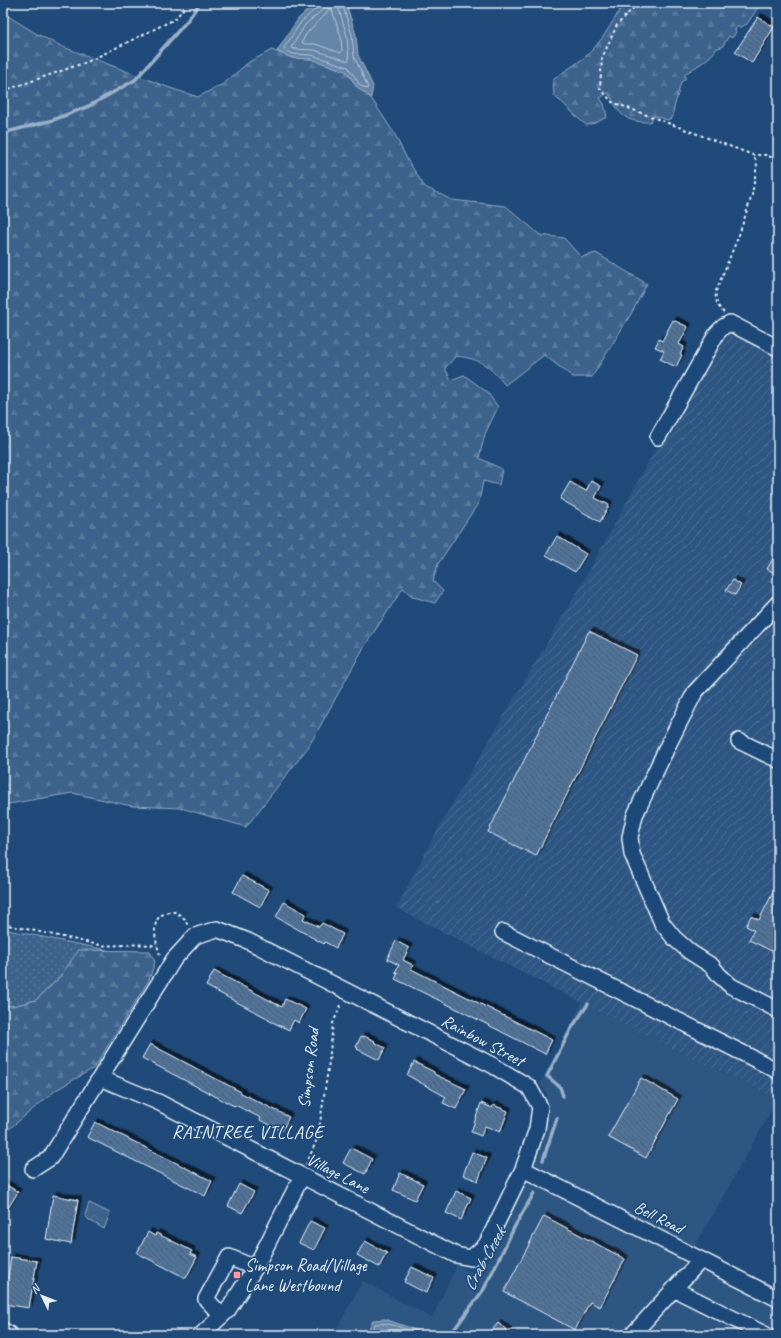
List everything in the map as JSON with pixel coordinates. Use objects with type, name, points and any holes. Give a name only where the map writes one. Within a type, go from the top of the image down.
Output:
[{"type":"street","points":[[658,437],[717,333],[722,326],[730,320],[778,348]]},
{"type":"street","points":[[778,602],[695,692],[636,814],[630,837],[632,854],[662,923],[674,938],[690,952],[712,966],[731,986],[778,1010]]},
{"type":"street","points":[[739,740],[778,760]]},
{"type":"street","name":"Rainbow Street","points":[[100,1078],[174,959],[195,936],[217,929],[248,941],[492,1064],[529,1087],[540,1107],[537,1129],[523,1169],[486,1245],[471,1258]]},
{"type":"street","points":[[503,932],[778,1071]]},
{"type":"street","points":[[33,1169],[50,1158],[100,1078]]},
{"type":"street","name":"Village Lane","points":[[100,1078],[158,1102],[456,1255],[471,1258]]},
{"type":"street","name":"Bell Road","points":[[523,1169],[778,1299]]},
{"type":"street","points":[[201,1335],[228,1310],[255,1268],[302,1176]]},
{"type":"street","points":[[222,1316],[206,1299],[229,1257],[255,1268]]},
{"type":"street","points":[[632,1335],[701,1260]]},
{"type":"street","points":[[674,1288],[766,1335]]},
{"type":"street","points":[[3,1330],[10,1335]]},
{"type":"path","points":[[3,91],[87,62],[175,19],[188,3]]},
{"type":"path","points":[[638,3],[617,25],[602,58],[600,88],[612,102],[753,155],[766,155],[778,160]]},
{"type":"path","points":[[730,320],[718,306],[715,299],[716,290],[740,235],[752,195],[757,165],[753,155]]},
{"type":"path","points":[[161,956],[155,939],[155,925],[160,917],[168,912],[176,912],[185,919],[189,929]]},
{"type":"path","points":[[3,924],[100,945],[158,946]]},
{"type":"path","name":"Simpson Road","points":[[302,1176],[318,1137],[333,1023],[347,990]]},
{"type":"shaded area","points":[[725,333],[736,333],[778,354],[778,1099],[657,1041],[396,908],[438,829],[580,587],[671,421]]},
{"type":"shaded area","points":[[582,1002],[657,1041],[778,1099],[694,1248],[706,1270],[778,1307],[778,1335],[333,1335],[363,1281],[432,1318],[457,1265],[481,1276],[518,1194],[537,1146],[546,1117],[547,1093],[540,1084]]},
{"type":"green space","points":[[636,3],[761,3],[747,24],[737,27],[732,38],[729,36],[722,47],[717,48],[707,59],[685,74],[685,79],[681,82],[673,117],[668,120],[655,116],[650,122],[641,122],[628,119],[621,114],[608,93],[600,98],[604,104],[607,117],[595,123],[586,125],[554,96],[553,80],[581,60],[594,48],[605,34],[623,5],[634,7]]},
{"type":"green space","points":[[3,13],[37,34],[61,46],[170,88],[198,97],[223,84],[249,62],[272,50],[292,58],[311,59],[346,71],[358,88],[371,98],[394,133],[408,161],[425,187],[452,200],[506,206],[540,235],[564,238],[581,257],[596,253],[647,284],[631,314],[592,377],[573,377],[544,355],[505,385],[484,364],[465,357],[456,356],[445,368],[451,380],[464,375],[487,392],[498,407],[485,434],[479,458],[502,469],[499,485],[483,481],[479,502],[438,564],[433,581],[443,591],[435,603],[413,597],[403,588],[364,647],[309,746],[246,827],[181,808],[132,806],[72,793],[3,805]]},
{"type":"green space","points":[[3,929],[107,950],[79,951],[57,980],[36,1000],[13,1006],[3,1006]]},
{"type":"green space","points":[[79,950],[150,951],[155,962],[149,980],[94,1068],[56,1090],[3,1134],[3,1006],[13,1006],[36,1000],[57,980]]},
{"type":"green space","points":[[89,1203],[110,1213],[104,1229],[89,1220],[85,1215]]},
{"type":"water","points":[[315,3],[346,3],[356,35],[358,55],[373,86],[371,98],[358,88],[346,71],[311,59],[292,58],[277,51],[298,19]]},
{"type":"water","points":[[385,1319],[416,1330],[420,1335],[366,1335],[373,1320]]},
{"type":"building","points":[[758,17],[774,27],[752,63],[735,52]]},
{"type":"building","points":[[673,320],[688,327],[679,344],[684,347],[676,367],[660,359],[664,351],[655,347],[659,339],[662,341]]},
{"type":"building","points":[[591,481],[601,486],[595,498],[609,505],[600,522],[560,499],[570,482],[586,491]]},
{"type":"building","points":[[557,536],[586,554],[575,572],[546,555]]},
{"type":"building","points":[[778,550],[778,575],[767,569]]},
{"type":"building","points":[[733,580],[741,585],[735,595],[726,590]]},
{"type":"building","points":[[589,631],[637,655],[536,856],[488,832]]},
{"type":"building","points":[[242,876],[269,890],[260,907],[233,892]]},
{"type":"building","points":[[778,883],[778,954],[749,940],[754,930],[746,926],[751,916],[759,920]]},
{"type":"building","points":[[284,902],[306,914],[303,919],[319,927],[322,923],[343,934],[336,948],[325,942],[324,944],[276,917]]},
{"type":"building","points":[[396,941],[409,948],[403,960],[413,965],[411,969],[552,1040],[545,1054],[395,979],[398,973],[395,972],[399,965],[387,959]]},
{"type":"building","points":[[214,971],[282,1007],[285,999],[306,1009],[299,1023],[294,1020],[289,1030],[206,986]]},
{"type":"building","points":[[361,1036],[375,1041],[374,1042],[385,1048],[379,1060],[357,1049],[358,1048],[356,1047]]},
{"type":"building","points":[[150,1044],[289,1117],[282,1131],[260,1120],[261,1118],[235,1105],[234,1106],[142,1058]]},
{"type":"building","points":[[414,1062],[434,1072],[434,1074],[466,1089],[456,1109],[443,1103],[446,1097],[407,1075]]},
{"type":"building","points":[[641,1078],[678,1099],[646,1158],[608,1137]]},
{"type":"building","points":[[481,1103],[492,1108],[493,1105],[508,1111],[500,1132],[485,1126],[481,1136],[471,1132]]},
{"type":"building","points":[[95,1122],[212,1181],[205,1196],[87,1137]]},
{"type":"building","points":[[351,1148],[372,1159],[365,1174],[343,1163]]},
{"type":"building","points":[[472,1152],[487,1158],[478,1181],[463,1175]]},
{"type":"building","points":[[400,1173],[423,1184],[415,1200],[393,1190]]},
{"type":"building","points":[[3,1183],[18,1192],[3,1216]]},
{"type":"building","points":[[239,1184],[254,1192],[242,1213],[228,1206]]},
{"type":"building","points":[[456,1191],[471,1198],[461,1220],[446,1213]]},
{"type":"building","points":[[53,1195],[78,1200],[71,1244],[46,1239]]},
{"type":"building","points":[[544,1216],[625,1259],[600,1307],[590,1302],[575,1330],[504,1292]]},
{"type":"building","points":[[310,1221],[325,1228],[314,1250],[299,1243]]},
{"type":"building","points":[[148,1232],[155,1236],[156,1233],[192,1251],[190,1254],[197,1257],[186,1278],[137,1253]]},
{"type":"building","points":[[365,1241],[387,1253],[379,1267],[357,1255]]},
{"type":"building","points":[[11,1257],[37,1261],[29,1308],[4,1304]]},
{"type":"building","points":[[412,1267],[434,1278],[426,1293],[404,1282]]},
{"type":"building","points":[[498,1323],[513,1335],[488,1335]]},
{"type":"waterway","points":[[3,133],[53,120],[89,106],[135,80],[187,21],[200,3]]},
{"type":"waterway","name":"Crab Creek","points":[[563,1096],[560,1087],[547,1076],[571,1029],[588,1004]]},
{"type":"waterway","name":"Crab Creek","points":[[543,1160],[557,1118]]},
{"type":"waterway","name":"Crab Creek","points":[[450,1335],[484,1289],[515,1226],[534,1193]]},
{"type":"place","name":"Simpson Road/Village Lane Westbound","points":[[237,1275]]},
{"type":"district","name":"RAINTREE VILLAGE","points":[[248,1132]]}]
